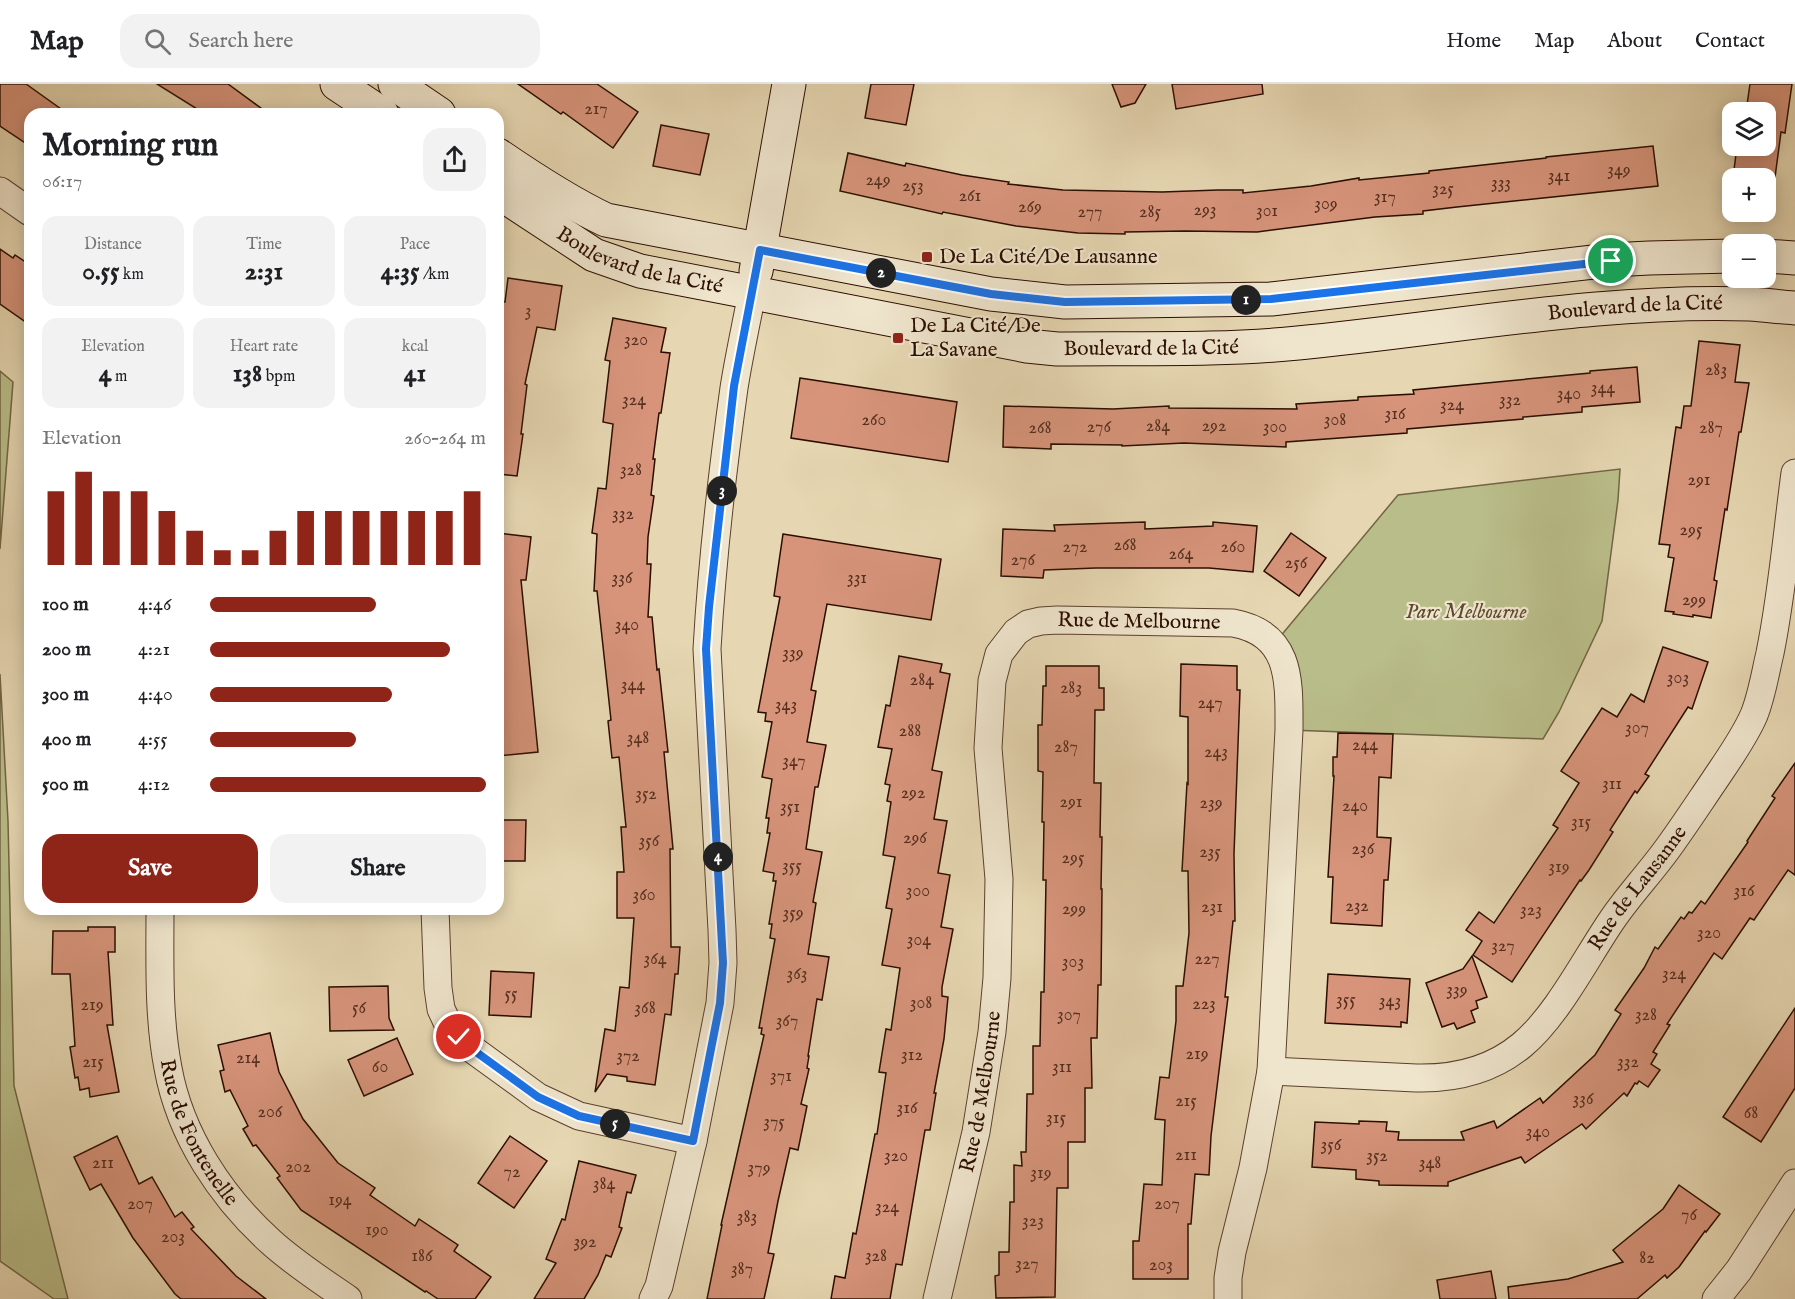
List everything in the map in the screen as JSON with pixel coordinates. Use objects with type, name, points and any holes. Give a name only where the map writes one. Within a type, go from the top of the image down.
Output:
[{"type":"street","points":[[337,84],[373,108]]},
{"type":"street","points":[[395,84],[430,108]]},
{"type":"street","points":[[653,1299],[659,1286],[693,1141],[720,1003],[723,963],[706,649],[709,607],[734,386],[789,84]]},
{"type":"street","name":"Boulevard de la Cité","points":[[504,174],[556,193],[606,220],[991,294],[1065,302],[1271,299],[1611,261],[1722,256]]},
{"type":"street","name":"Boulevard de la Cité","points":[[504,176],[570,240],[602,258],[640,271],[1002,342],[1057,349],[1254,347],[1297,344],[1589,310],[1646,306],[1750,304],[1795,308]]},
{"type":"street","points":[[0,191],[24,208]]},
{"type":"street","points":[[1776,257],[1795,258]]},
{"type":"street","name":"Rue de Lausanne","points":[[1271,1071],[1438,1078],[1461,1075],[1503,1059],[1539,1029],[1613,918],[1667,850],[1726,764],[1753,717],[1786,620],[1795,473]]},
{"type":"street","name":"Rue de Melbourne","points":[[937,1299],[976,1132],[992,1032],[997,978],[999,879],[988,748],[992,681],[999,654],[1016,632],[1028,624],[1057,620],[1233,623],[1263,633],[1274,644],[1282,659],[1289,692],[1289,730],[1271,1071],[1253,1168],[1232,1252],[1228,1299]]},
{"type":"street","name":"Rue de Fontenelle","points":[[160,915],[160,998],[168,1069],[177,1103],[189,1133],[203,1160],[248,1220],[272,1243],[348,1299]]},
{"type":"street","points":[[435,915],[441,1009],[448,1024],[472,1049],[538,1097],[579,1116],[693,1141]]},
{"type":"street","points":[[1716,1299],[1739,1270],[1795,1183]]},
{"type":"green space","points":[[0,371],[13,382],[0,549]]},
{"type":"green space","name":"Parc Melbourne","points":[[1620,469],[1602,621],[1559,712],[1543,739],[1289,730],[1274,644],[1398,495]]},
{"type":"green space","points":[[0,674],[8,821],[14,1086],[68,1299],[54,1299],[0,1261]]},
{"type":"building","points":[[0,84],[26,84],[60,108],[24,108],[24,142],[0,126]]},
{"type":"building","points":[[157,84],[228,84],[261,108],[195,108]]},
{"type":"building","points":[[518,84],[597,84],[638,112],[613,148],[563,112],[561,114]]},
{"type":"building","points":[[871,84],[914,84],[906,125],[865,118]]},
{"type":"building","points":[[1112,84],[1146,84],[1135,103],[1121,107]]},
{"type":"building","points":[[1172,84],[1262,84],[1263,94],[1176,109]]},
{"type":"building","points":[[1750,84],[1792,84],[1785,133],[1781,132],[1776,170],[1734,168],[1736,156],[1776,156],[1776,102],[1747,102]]},
{"type":"building","points":[[661,125],[709,134],[700,175],[653,166]]},
{"type":"building","points":[[1653,146],[1658,186],[1457,207],[1423,211],[1423,214],[1375,217],[1257,232],[1078,233],[1016,226],[943,212],[942,214],[840,191],[848,153],[905,166],[906,163],[1009,182],[1008,184],[1063,190],[1162,192],[1243,190],[1243,193]]},
{"type":"building","points":[[0,249],[13,258],[15,255],[24,261],[24,321],[0,304]]},
{"type":"building","points":[[508,278],[562,286],[555,330],[537,327],[525,384],[527,385],[521,434],[523,434],[517,476],[504,475],[505,302]]},
{"type":"building","points":[[613,318],[666,328],[661,352],[670,353],[653,459],[655,459],[651,495],[654,496],[647,564],[651,564],[648,617],[652,617],[668,752],[664,752],[673,849],[670,849],[671,947],[680,947],[671,1015],[665,1014],[655,1085],[627,1081],[627,1077],[607,1074],[595,1092],[605,1029],[615,1031],[620,987],[629,988],[634,918],[617,918],[617,872],[624,872],[621,827],[626,827],[619,757],[612,758],[608,721],[611,720],[597,591],[594,591],[597,534],[592,533],[598,488],[606,489],[613,424],[603,422],[610,361],[605,360]]},
{"type":"building","points":[[1699,341],[1740,345],[1735,382],[1749,383],[1727,510],[1725,509],[1714,580],[1717,581],[1711,618],[1665,611],[1674,558],[1668,557],[1670,545],[1659,544],[1676,427],[1681,428],[1684,406],[1691,406]]},
{"type":"building","points":[[1637,367],[1640,402],[1582,407],[1582,412],[1407,429],[1407,433],[1286,442],[1286,447],[1184,443],[1122,446],[1051,444],[1051,449],[1003,447],[1004,406],[1113,409],[1169,406],[1169,408],[1297,409],[1296,404],[1414,394],[1413,390]]},
{"type":"building","points":[[800,378],[957,402],[948,462],[791,438]]},
{"type":"building","points":[[1145,522],[1145,529],[1213,526],[1213,522],[1257,526],[1253,572],[1209,568],[1096,568],[1044,570],[1043,578],[1001,576],[1003,529],[1055,531],[1054,525]]},
{"type":"building","points":[[1291,533],[1326,558],[1299,596],[1264,571]]},
{"type":"building","points":[[504,534],[531,537],[526,580],[521,580],[538,752],[504,755]]},
{"type":"building","points":[[783,534],[941,559],[931,620],[827,604],[811,690],[816,691],[807,742],[826,745],[818,787],[815,787],[806,849],[822,852],[813,902],[816,903],[808,954],[829,957],[822,1000],[817,999],[808,1056],[807,1068],[809,1069],[801,1104],[807,1106],[798,1150],[790,1148],[778,1201],[768,1253],[774,1254],[764,1299],[707,1299],[721,1225],[764,1035],[761,1034],[762,1028],[759,1028],[775,939],[770,938],[772,924],[769,924],[776,881],[773,881],[774,873],[763,871],[770,833],[767,833],[769,818],[766,818],[772,779],[762,777],[772,722],[765,721],[766,713],[758,712],[780,597],[774,596]]},
{"type":"building","points":[[1663,647],[1708,662],[1692,709],[1688,707],[1645,774],[1649,776],[1637,793],[1635,791],[1610,830],[1613,832],[1589,870],[1512,982],[1473,955],[1482,941],[1466,930],[1479,912],[1494,923],[1558,828],[1553,825],[1579,783],[1561,771],[1602,708],[1617,717],[1631,694],[1644,702]]},
{"type":"building","points":[[899,656],[942,664],[940,672],[950,674],[932,770],[942,772],[934,819],[947,821],[938,873],[950,875],[941,927],[953,929],[942,987],[942,996],[948,997],[944,1039],[930,1130],[925,1130],[902,1265],[896,1264],[890,1299],[831,1299],[835,1276],[845,1278],[875,1134],[877,1134],[886,1073],[879,1072],[886,1029],[891,1030],[900,968],[882,965],[892,909],[886,908],[895,857],[883,855],[891,802],[887,801],[890,785],[885,784],[892,749],[878,747],[886,705],[890,706]]},
{"type":"building","points":[[1181,664],[1237,666],[1237,690],[1240,690],[1234,854],[1235,921],[1233,921],[1225,997],[1228,997],[1211,1136],[1209,1175],[1195,1174],[1191,1224],[1188,1224],[1188,1279],[1133,1279],[1133,1241],[1139,1241],[1144,1184],[1162,1185],[1165,1120],[1155,1119],[1160,1077],[1169,1078],[1176,1021],[1176,986],[1183,986],[1189,933],[1188,871],[1182,871],[1188,784],[1188,717],[1180,716]]},
{"type":"building","points":[[1046,666],[1099,666],[1099,688],[1104,688],[1104,710],[1095,710],[1094,783],[1101,783],[1100,837],[1102,837],[1101,985],[1098,985],[1097,1038],[1091,1038],[1092,1088],[1085,1088],[1085,1142],[1068,1142],[1068,1188],[1057,1188],[1055,1297],[996,1298],[995,1276],[999,1275],[999,1252],[1009,1252],[1010,1202],[1014,1202],[1014,1165],[1022,1166],[1021,1152],[1026,1152],[1027,1094],[1033,1094],[1033,1046],[1040,1046],[1041,992],[1044,992],[1046,880],[1043,880],[1043,772],[1038,771],[1038,725],[1042,725]]},
{"type":"building","points":[[1338,733],[1393,734],[1391,778],[1379,777],[1377,837],[1391,838],[1388,880],[1384,880],[1382,926],[1331,923],[1333,877],[1328,877],[1333,757],[1337,757]]},
{"type":"building","points":[[1795,763],[1795,875],[1788,870],[1754,920],[1750,918],[1722,959],[1714,953],[1667,1024],[1670,1025],[1653,1052],[1657,1054],[1651,1064],[1660,1070],[1648,1087],[1639,1081],[1635,1083],[1627,1096],[1624,1093],[1586,1129],[1582,1124],[1525,1163],[1521,1157],[1448,1182],[1448,1186],[1379,1185],[1379,1181],[1356,1179],[1356,1170],[1312,1167],[1315,1122],[1359,1124],[1359,1121],[1387,1122],[1386,1131],[1399,1132],[1398,1140],[1464,1140],[1461,1132],[1494,1121],[1497,1128],[1540,1098],[1543,1103],[1595,1055],[1621,1014],[1615,1010],[1644,968],[1655,947],[1658,949],[1681,917],[1684,919],[1689,912],[1692,913],[1701,901],[1705,904],[1748,842],[1775,798],[1772,796]]},
{"type":"building","points":[[504,820],[526,820],[525,861],[504,861]]},
{"type":"building","points":[[88,927],[115,927],[115,952],[108,952],[113,1025],[107,1025],[119,1092],[90,1097],[89,1088],[80,1090],[78,1077],[75,1078],[70,1047],[75,1046],[70,974],[52,974],[53,931],[88,931]]},
{"type":"building","points":[[1472,956],[1487,997],[1476,1001],[1478,1008],[1471,1011],[1475,1022],[1457,1029],[1454,1023],[1442,1027],[1426,983],[1463,969]]},
{"type":"building","points":[[491,971],[534,973],[531,1017],[489,1015]]},
{"type":"building","points":[[1328,974],[1410,979],[1407,1023],[1401,1022],[1401,1027],[1325,1023]]},
{"type":"building","points":[[388,986],[389,1018],[394,1030],[330,1031],[329,987]]},
{"type":"building","points":[[1795,1008],[1795,1088],[1761,1142],[1723,1117]]},
{"type":"building","points":[[270,1033],[279,1072],[303,1119],[338,1163],[375,1188],[370,1195],[415,1226],[419,1219],[458,1245],[454,1251],[491,1277],[475,1299],[438,1299],[301,1210],[277,1178],[280,1176],[256,1145],[253,1146],[243,1129],[248,1126],[230,1090],[225,1092],[220,1071],[224,1070],[218,1045]]},
{"type":"building","points":[[397,1038],[413,1074],[364,1096],[348,1060]]},
{"type":"building","points":[[117,1136],[139,1184],[152,1177],[175,1217],[182,1212],[194,1227],[191,1229],[236,1276],[266,1299],[181,1299],[175,1294],[133,1238],[101,1184],[90,1190],[74,1157]]},
{"type":"building","points":[[510,1136],[547,1161],[514,1208],[478,1183]]},
{"type":"building","points":[[579,1161],[636,1175],[631,1193],[627,1192],[619,1227],[622,1228],[611,1257],[606,1255],[584,1299],[534,1299],[556,1263],[546,1259],[562,1219],[565,1220]]},
{"type":"building","points":[[1679,1185],[1720,1214],[1679,1267],[1667,1278],[1665,1275],[1637,1299],[1509,1299],[1508,1287],[1568,1279],[1623,1262],[1613,1250],[1663,1209]]},
{"type":"building","points":[[1491,1271],[1496,1299],[1440,1299],[1437,1280]]},
{"type":"place","name":"De La Cité/De Lausanne","points":[[927,257]]},
{"type":"place","name":"De La Cité/De La Savane","points":[[898,338]]},
{"type":"route","points":[[459,1037],[538,1097],[579,1116],[693,1141],[720,1003],[723,963],[706,649],[709,607],[734,386],[760,250],[991,294],[1065,302],[1271,299],[1611,261]]}]
